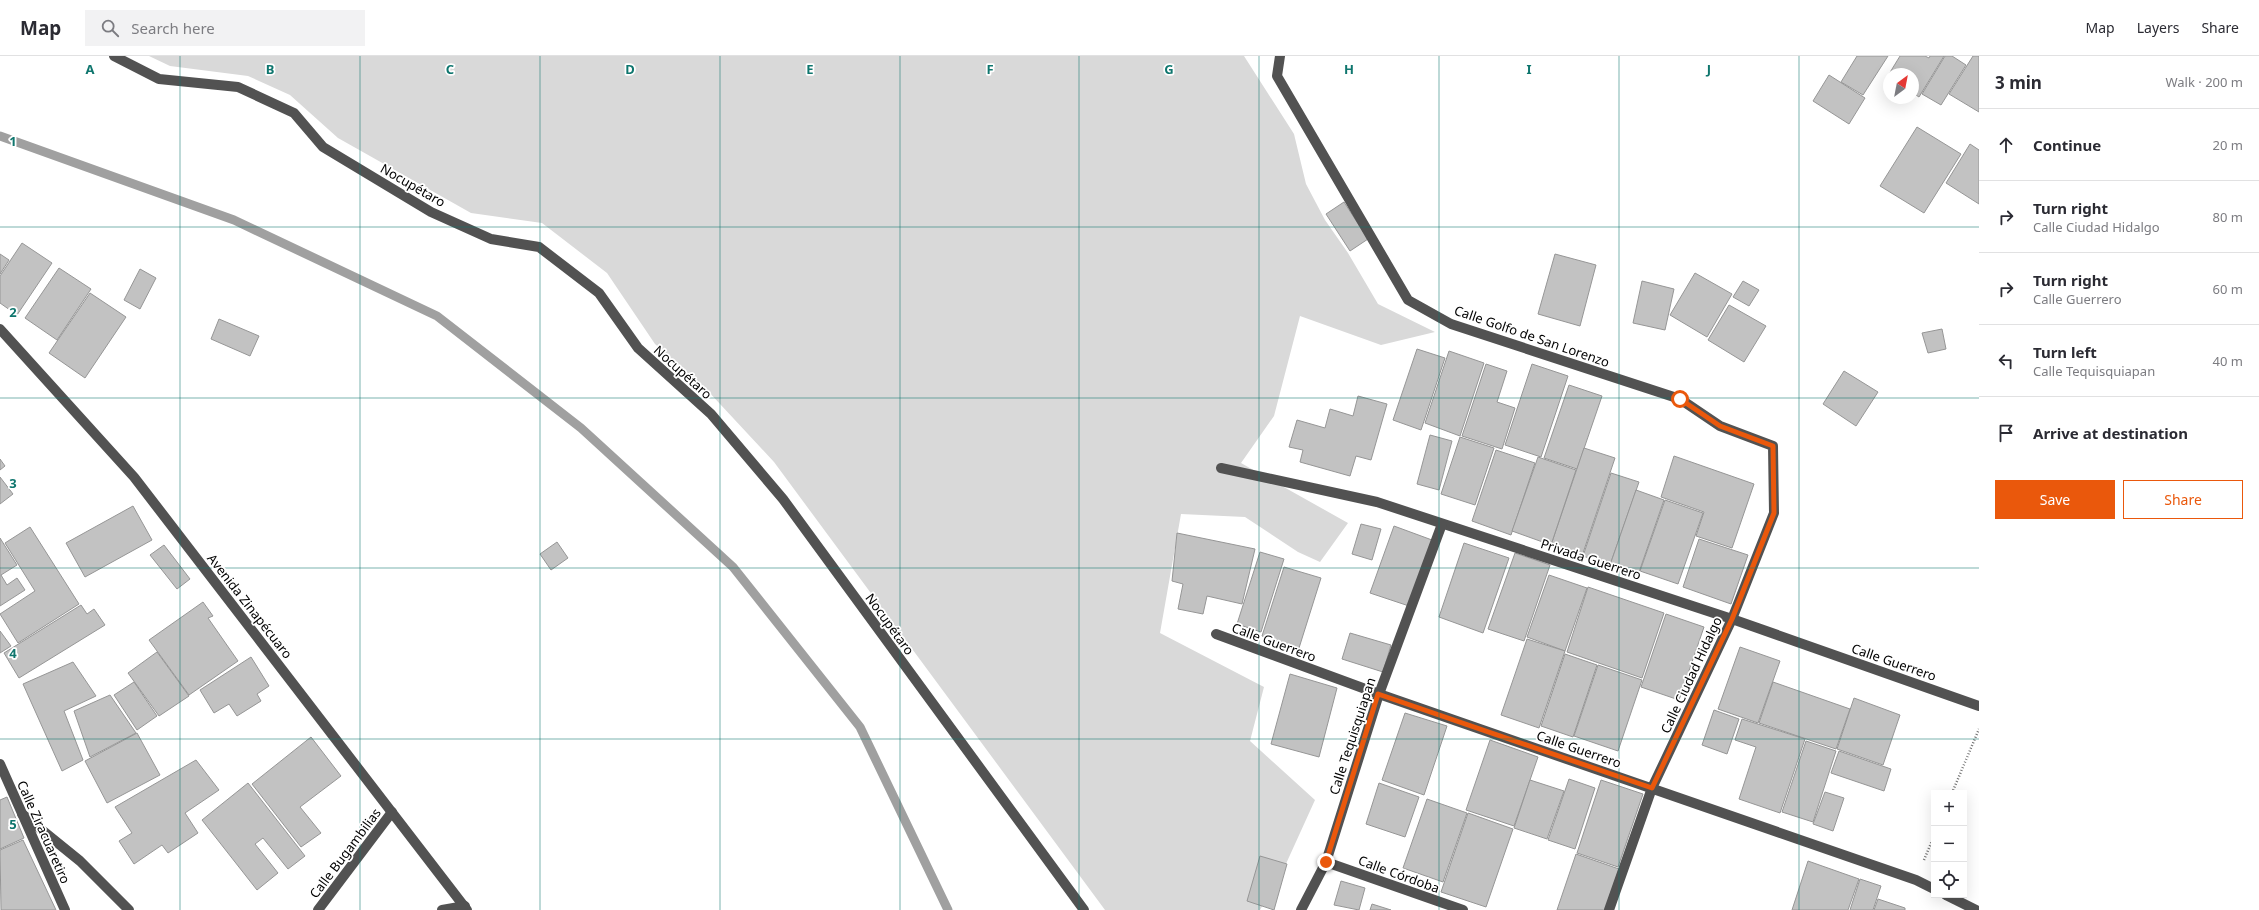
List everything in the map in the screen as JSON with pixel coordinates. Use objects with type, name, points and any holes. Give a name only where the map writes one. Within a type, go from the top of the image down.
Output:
[{"type":"street","name":"Nocupétaro","points":[[114,56],[159,79],[238,87],[294,113],[323,147],[431,212],[491,239],[540,248],[599,293],[638,348],[711,414],[782,499],[1084,910]]},
{"type":"street","name":"Calle Golfo de San Lorenzo","points":[[1280,56],[1276,76],[1408,300],[1451,324],[1680,399],[1720,426],[1773,446]]},
{"type":"street","name":"Avenida Zinapécuaro","points":[[0,329],[134,477],[466,908]]},
{"type":"street","name":"Calle Ciudad Hidalgo","points":[[1609,910],[1652,788],[1732,619],[1774,513],[1773,446]]},
{"type":"street","name":"Privada Guerrero","points":[[1221,468],[1377,502],[1732,619]]},
{"type":"street","name":"Calle Tequisquiapan","points":[[1302,910],[1326,862],[1378,694],[1442,524]]},
{"type":"street","name":"Calle Guerrero","points":[[1732,619],[1979,706]]},
{"type":"street","name":"Calle Guerrero","points":[[1216,634],[1378,694],[1916,880],[1931,888]]},
{"type":"street","name":"Calle Ziracuaretiro","points":[[0,764],[20,813],[65,910]]},
{"type":"street","name":"Calle Bugambilias","points":[[318,910],[392,812]]},
{"type":"street","points":[[20,813],[80,861],[129,910]]},
{"type":"street","name":"Calle Córdoba","points":[[1326,862],[1463,910]]},
{"type":"street","points":[[1952,898],[1976,910]]},
{"type":"street","points":[[442,910],[466,908]]},
{"type":"path","points":[[1953,790],[1979,729]]},
{"type":"shaded area","points":[[149,56],[1244,56],[1294,134],[1306,184],[1325,220],[1348,253],[1378,304],[1435,332],[1381,345],[1300,316],[1274,416],[1241,463],[1348,523],[1320,562],[1298,552],[1245,517],[1181,514],[1160,633],[1264,687],[1250,741],[1315,800],[1285,866],[1260,910],[1105,910],[774,462],[707,390],[655,344],[607,273],[542,223],[471,213],[338,138],[290,95],[248,76],[170,66]]},
{"type":"building","points":[[1857,56],[1888,56],[1863,95],[1841,82]]},
{"type":"building","points":[[1900,56],[1925,56],[1929,58],[1930,56],[1944,56],[1919,97],[1919,68],[1893,68]]},
{"type":"building","points":[[1945,56],[1952,56],[1966,65],[1941,105],[1922,94]]},
{"type":"building","points":[[1973,56],[1979,56],[1979,112],[1949,94]]},
{"type":"building","points":[[1829,75],[1865,98],[1849,124],[1813,101]]},
{"type":"building","points":[[1917,127],[1961,154],[1924,213],[1880,186]]},
{"type":"building","points":[[1970,144],[1979,150],[1979,204],[1946,183]]},
{"type":"building","points":[[1344,202],[1368,239],[1350,251],[1326,214]]},
{"type":"building","points":[[22,243],[52,263],[17,315],[0,303],[0,276]]},
{"type":"building","points":[[0,254],[9,260],[0,274]]},
{"type":"building","points":[[1555,254],[1596,265],[1580,326],[1538,314]]},
{"type":"building","points":[[59,268],[91,289],[57,340],[25,318]]},
{"type":"building","points":[[140,269],[156,278],[140,309],[124,300]]},
{"type":"building","points":[[1695,273],[1732,294],[1707,337],[1670,315]]},
{"type":"building","points":[[1642,281],[1674,289],[1665,330],[1633,323]]},
{"type":"building","points":[[1743,281],[1759,290],[1749,306],[1733,297]]},
{"type":"building","points":[[90,293],[126,317],[85,378],[49,353]]},
{"type":"building","points":[[1729,305],[1766,326],[1744,362],[1708,340]]},
{"type":"building","points":[[219,319],[259,336],[250,356],[211,339]]},
{"type":"building","points":[[1942,329],[1946,349],[1928,353],[1922,333]]},
{"type":"building","points":[[1417,349],[1445,358],[1421,430],[1393,420]]},
{"type":"building","points":[[1449,351],[1484,363],[1460,436],[1425,423]]},
{"type":"building","points":[[1486,364],[1507,371],[1497,402],[1515,408],[1502,449],[1462,436]]},
{"type":"building","points":[[1532,364],[1568,376],[1541,457],[1505,445]]},
{"type":"building","points":[[1844,371],[1878,392],[1856,426],[1823,404]]},
{"type":"building","points":[[1569,385],[1602,396],[1577,469],[1544,458]]},
{"type":"building","points":[[1358,396],[1387,404],[1371,460],[1356,456],[1350,476],[1300,462],[1303,450],[1289,447],[1297,420],[1325,428],[1330,409],[1353,416]]},
{"type":"building","points":[[1430,435],[1452,441],[1439,490],[1417,484]]},
{"type":"building","points":[[1460,437],[1494,448],[1475,505],[1441,494]]},
{"type":"building","points":[[1584,448],[1615,458],[1582,556],[1551,545]]},
{"type":"building","points":[[1496,450],[1535,463],[1511,535],[1472,521]]},
{"type":"building","points":[[1674,456],[1754,484],[1732,548],[1696,536],[1704,512],[1661,497]]},
{"type":"building","points":[[1538,457],[1576,470],[1551,545],[1512,531]]},
{"type":"building","points":[[0,459],[5,466],[0,470]]},
{"type":"building","points":[[1611,473],[1639,482],[1610,565],[1583,556]]},
{"type":"building","points":[[0,477],[13,494],[0,504]]},
{"type":"building","points":[[1636,490],[1664,500],[1638,575],[1610,565]]},
{"type":"building","points":[[1665,500],[1703,513],[1678,584],[1640,571]]},
{"type":"building","points":[[133,506],[152,540],[85,577],[66,543]]},
{"type":"building","points":[[1361,524],[1381,529],[1372,560],[1352,554]]},
{"type":"building","points":[[1394,526],[1432,540],[1409,606],[1370,593]]},
{"type":"building","points":[[30,527],[79,604],[18,643],[0,614],[35,591],[5,543]]},
{"type":"building","points":[[1177,533],[1255,549],[1242,604],[1207,596],[1203,614],[1178,609],[1183,584],[1172,581]]},
{"type":"building","points":[[0,538],[17,565],[1,575],[7,585],[17,578],[25,590],[0,606]]},
{"type":"building","points":[[1699,539],[1748,555],[1731,604],[1683,587]]},
{"type":"building","points":[[557,542],[568,558],[551,570],[540,554]]},
{"type":"building","points":[[1464,543],[1509,558],[1483,633],[1439,617]]},
{"type":"building","points":[[164,545],[190,579],[177,589],[150,555]]},
{"type":"building","points":[[1260,552],[1284,559],[1261,632],[1237,624]]},
{"type":"building","points":[[1515,553],[1550,565],[1524,641],[1488,629]]},
{"type":"building","points":[[1284,567],[1321,578],[1299,648],[1262,636]]},
{"type":"building","points":[[1549,575],[1587,588],[1565,651],[1527,637]]},
{"type":"building","points":[[1588,587],[1664,613],[1642,678],[1567,652]]},
{"type":"building","points":[[203,602],[213,616],[208,618],[238,661],[189,695],[149,640]]},
{"type":"building","points":[[81,605],[87,614],[94,609],[105,625],[19,678],[4,653]]},
{"type":"building","points":[[1666,614],[1704,627],[1679,700],[1641,687]]},
{"type":"building","points":[[0,631],[11,646],[0,653]]},
{"type":"building","points":[[1350,633],[1391,645],[1383,672],[1342,659]]},
{"type":"building","points":[[1527,639],[1565,651],[1539,728],[1501,715]]},
{"type":"building","points":[[1740,647],[1780,661],[1758,723],[1718,709]]},
{"type":"building","points":[[157,652],[189,696],[159,716],[128,673]]},
{"type":"building","points":[[1565,654],[1597,665],[1573,737],[1541,726]]},
{"type":"building","points":[[251,657],[269,686],[257,694],[261,701],[237,716],[229,704],[214,713],[200,690]]},
{"type":"building","points":[[73,662],[96,696],[64,711],[83,760],[62,771],[23,684]]},
{"type":"building","points":[[1598,665],[1642,680],[1618,751],[1574,736]]},
{"type":"building","points":[[1290,674],[1337,688],[1319,757],[1271,744]]},
{"type":"building","points":[[134,682],[157,716],[137,730],[114,695]]},
{"type":"building","points":[[1773,682],[1850,709],[1836,749],[1759,723]]},
{"type":"building","points":[[110,695],[136,733],[90,757],[74,711]]},
{"type":"building","points":[[1854,698],[1900,715],[1883,765],[1837,749]]},
{"type":"building","points":[[1714,710],[1739,719],[1727,754],[1702,745]]},
{"type":"building","points":[[1405,713],[1447,726],[1424,795],[1382,780]]},
{"type":"building","points":[[1742,719],[1805,739],[1780,813],[1739,799],[1756,747],[1735,740]]},
{"type":"building","points":[[137,733],[160,775],[107,803],[85,761]]},
{"type":"building","points":[[311,737],[341,776],[300,807],[321,833],[301,847],[252,784]]},
{"type":"building","points":[[1490,740],[1538,757],[1514,826],[1466,810]]},
{"type":"building","points":[[1806,741],[1836,751],[1813,822],[1782,812]]},
{"type":"building","points":[[1839,751],[1891,769],[1884,791],[1831,773]]},
{"type":"building","points":[[196,760],[219,790],[185,813],[198,833],[168,853],[162,845],[134,864],[119,841],[132,833],[115,807]]},
{"type":"building","points":[[1569,779],[1595,788],[1575,849],[1548,840]]},
{"type":"building","points":[[1530,780],[1564,791],[1547,839],[1514,828]]},
{"type":"building","points":[[1601,780],[1643,794],[1618,867],[1577,853]]},
{"type":"building","points":[[248,783],[305,856],[288,869],[263,838],[255,844],[278,873],[257,890],[202,820]]},
{"type":"building","points":[[1379,783],[1419,797],[1405,837],[1366,824]]},
{"type":"building","points":[[1825,792],[1844,798],[1833,831],[1813,824]]},
{"type":"building","points":[[7,797],[24,838],[0,849],[0,800]]},
{"type":"building","points":[[1427,799],[1467,813],[1443,882],[1403,868]]},
{"type":"building","points":[[1468,813],[1513,829],[1486,907],[1441,892]]},
{"type":"building","points":[[23,840],[56,910],[1,910],[0,850]]},
{"type":"building","points":[[1576,854],[1619,869],[1605,910],[1557,910]]},
{"type":"building","points":[[1260,856],[1287,864],[1274,910],[1247,901]]},
{"type":"building","points":[[1808,861],[1859,879],[1848,910],[1792,910]]},
{"type":"building","points":[[1860,879],[1881,886],[1873,910],[1850,910]]},
{"type":"building","points":[[1341,881],[1365,888],[1359,910],[1334,905]]},
{"type":"building","points":[[1878,899],[1905,908],[1905,910],[1874,910]]},
{"type":"building","points":[[1372,904],[1391,910],[1370,910]]},
{"type":"waterway","points":[[0,136],[234,220],[437,316],[581,428],[733,567],[860,727],[948,910]]},
{"type":"route","points":[[1326,862],[1378,694],[1652,788],[1732,619],[1774,513],[1773,446],[1720,426],[1680,399]]}]
